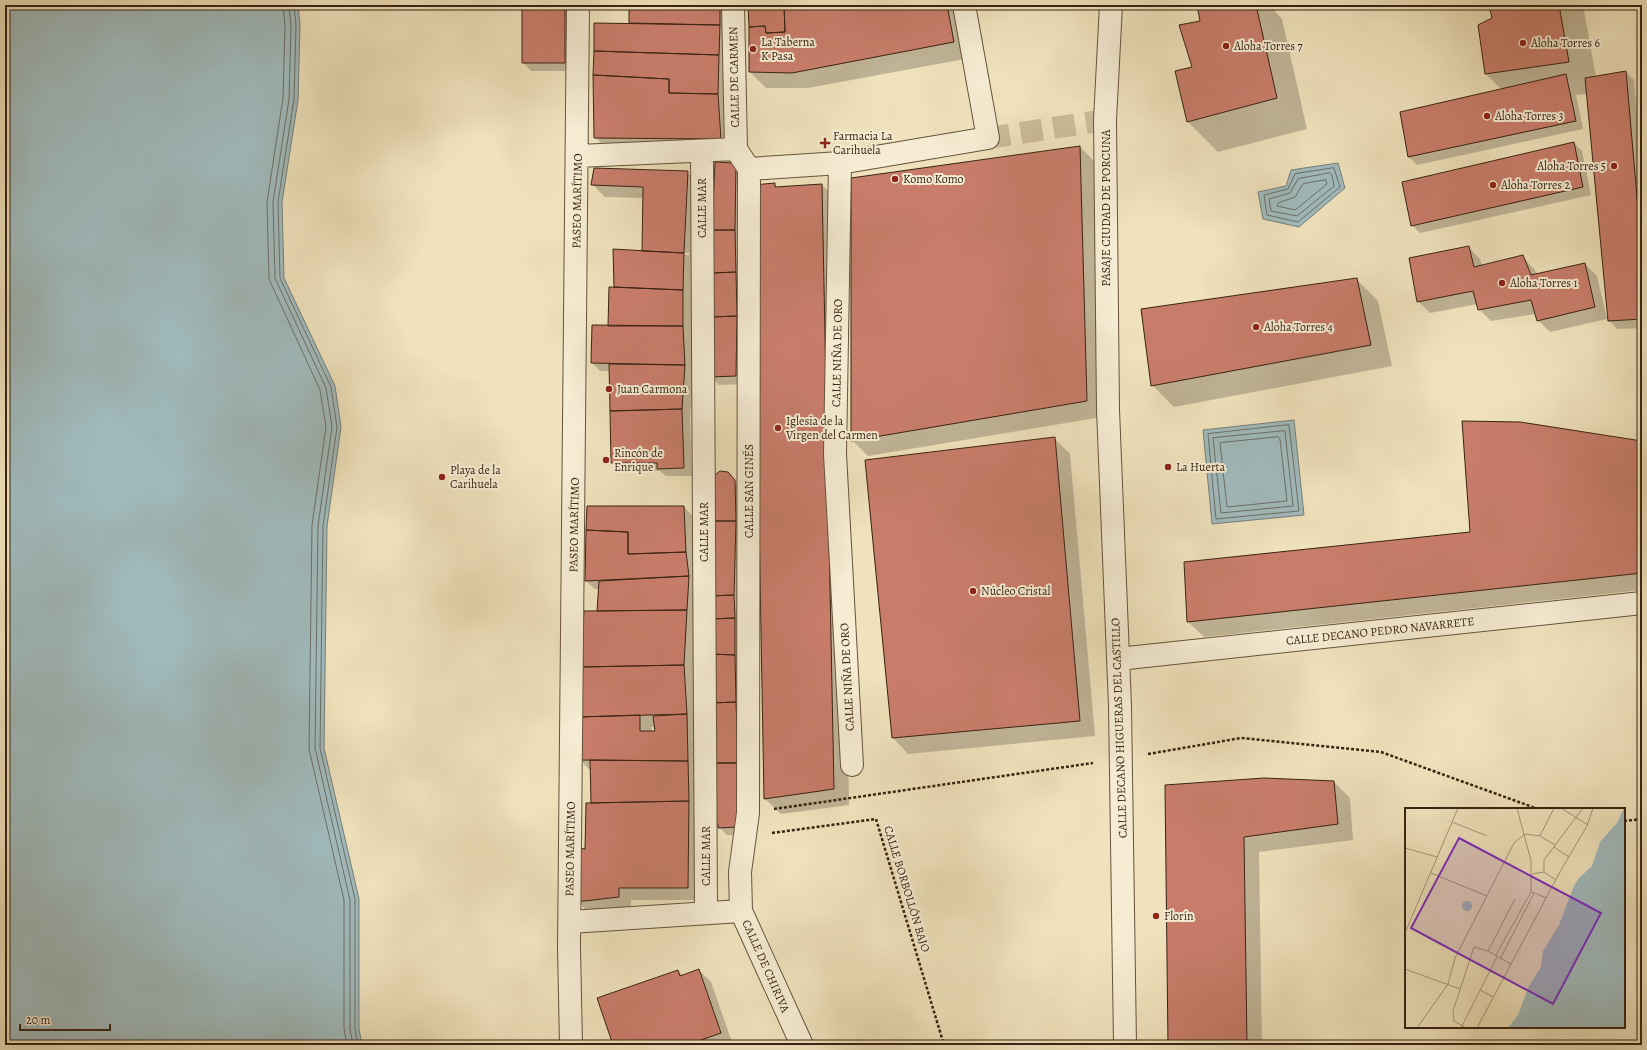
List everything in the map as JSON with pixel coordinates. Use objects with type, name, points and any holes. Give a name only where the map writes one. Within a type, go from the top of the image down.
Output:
[{"type":"street","name":"PASEO MARÍTIMO","points":[[571,1045],[570,922],[578,156],[578,5]]},
{"type":"street","name":"CALLE DE CARMEN","points":[[733,5],[736,149]]},
{"type":"street","points":[[578,156],[736,149],[750,169],[840,163],[988,138],[964,5]]},
{"type":"street","name":"PASAJE CIUDAD DE PORCUNA","points":[[1108,410],[1105,120],[1111,5]]},
{"type":"street","name":"CALLE MAR","points":[[702,151],[706,913]]},
{"type":"street","name":"CALLE NIÑA DE ORO","points":[[840,163],[835,454],[852,765]]},
{"type":"street","name":"CALLE SAN GINÉS","points":[[748,812],[750,169]]},
{"type":"street","name":"CALLE DECANO HIGUERAS DEL CASTILLO","points":[[1108,410],[1122,771],[1126,1045]]},
{"type":"street","name":"CALLE DECANO PEDRO NAVARRETE","points":[[1118,659],[1642,603]]},
{"type":"street","name":"CALLE DE CHIRIVA","points":[[748,812],[740,872],[741,911],[802,1045]]},
{"type":"street","points":[[570,922],[741,911]]},
{"type":"path","name":"CALLE BORBOLLÓN BAJO","points":[[745,837],[876,819],[944,1045]]},
{"type":"path","points":[[1625,821],[1642,819]]},
{"type":"water","points":[[5,5],[298,5],[300,25],[298,100],[282,202],[284,278],[335,386],[341,427],[327,526],[324,748],[359,899],[359,1029],[362,1045],[5,1045]]},
{"type":"water","points":[[1338,163],[1345,188],[1299,227],[1263,219],[1258,192],[1286,186],[1291,170]]},
{"type":"water","points":[[1294,420],[1304,515],[1212,524],[1203,430]]},
{"type":"building","points":[[522,5],[565,5],[565,63],[522,63]]},
{"type":"building","points":[[629,5],[720,5],[720,25],[629,23]]},
{"type":"building","points":[[748,5],[784,5],[785,32],[766,33],[765,26],[749,27]]},
{"type":"building","points":[[784,5],[947,5],[954,42],[792,73],[749,72],[749,27],[765,26],[766,33],[785,32]]},
{"type":"building","name":"Aloha Torres 7","points":[[1197,5],[1256,5],[1277,98],[1187,122],[1175,71],[1192,67],[1179,25],[1200,21]]},
{"type":"building","name":"Aloha Torres 6","points":[[1489,5],[1559,5],[1569,62],[1485,74],[1478,25],[1492,18]]},
{"type":"building","points":[[594,23],[720,25],[719,55],[594,51]]},
{"type":"building","points":[[594,51],[719,55],[718,94],[669,93],[669,79],[593,75]]},
{"type":"building","name":"Aloha Torres 5","points":[[1626,71],[1642,255],[1642,319],[1608,321],[1585,78]]},
{"type":"building","name":"Aloha Torres 3","points":[[1566,74],[1576,121],[1408,157],[1400,112]]},
{"type":"building","points":[[593,75],[669,79],[669,93],[718,94],[721,139],[594,138]]},
{"type":"building","name":"Aloha Torres 2","points":[[1574,142],[1583,187],[1411,226],[1402,182]]},
{"type":"building","points":[[1080,146],[1087,401],[851,441],[851,178]]},
{"type":"building","points":[[715,162],[736,163],[735,230],[712,230]]},
{"type":"building","points":[[594,168],[688,171],[684,253],[642,251],[643,187],[591,185]]},
{"type":"building","points":[[775,183],[775,187],[822,184],[834,789],[764,799],[753,185]]},
{"type":"building","points":[[712,230],[735,230],[736,272],[713,273]]},
{"type":"building","name":"Aloha Torres 1","points":[[1469,246],[1474,267],[1523,255],[1531,275],[1585,263],[1595,307],[1537,321],[1531,300],[1478,310],[1473,291],[1417,302],[1409,258]]},
{"type":"building","points":[[613,249],[684,253],[683,290],[614,287]]},
{"type":"building","points":[[736,272],[737,316],[711,317],[713,273]]},
{"type":"building","name":"Aloha Torres 4","points":[[1357,278],[1371,345],[1151,386],[1141,309]]},
{"type":"building","points":[[609,287],[683,290],[683,326],[608,326]]},
{"type":"building","points":[[737,316],[736,376],[710,377],[711,317]]},
{"type":"building","points":[[592,325],[683,326],[685,365],[591,363]]},
{"type":"building","points":[[609,364],[685,365],[682,409],[610,411]]},
{"type":"building","points":[[682,409],[684,468],[657,469],[657,463],[611,463],[610,411]]},
{"type":"building","points":[[1462,421],[1520,422],[1642,441],[1642,573],[1187,622],[1184,562],[1470,532]]},
{"type":"building","name":"Núcleo Cristal","points":[[1055,437],[1080,721],[892,738],[865,460]]},
{"type":"building","points":[[720,471],[728,472],[735,480],[736,521],[710,521],[712,477]]},
{"type":"building","points":[[587,506],[684,506],[686,552],[628,554],[628,532],[586,530]]},
{"type":"building","points":[[710,521],[736,521],[734,595],[709,596]]},
{"type":"building","points":[[586,530],[628,532],[628,554],[686,552],[689,576],[585,581]]},
{"type":"building","points":[[689,576],[687,610],[597,611],[599,581]]},
{"type":"building","points":[[734,595],[735,618],[710,619],[709,596]]},
{"type":"building","points":[[687,610],[684,665],[580,667],[584,611]]},
{"type":"building","points":[[735,618],[735,655],[710,654],[710,619]]},
{"type":"building","points":[[710,654],[735,655],[736,702],[711,703]]},
{"type":"building","points":[[684,665],[687,714],[578,717],[580,667]]},
{"type":"building","points":[[736,702],[738,763],[713,763],[711,703]]},
{"type":"building","points":[[687,714],[688,761],[578,760],[578,717],[640,715],[640,731],[655,731],[653,716]]},
{"type":"building","points":[[590,760],[688,761],[689,801],[591,803]]},
{"type":"building","points":[[713,763],[738,763],[737,827],[718,828],[718,824],[715,824]]},
{"type":"building","points":[[1264,778],[1334,781],[1338,824],[1244,837],[1247,1045],[1168,1045],[1165,785]]},
{"type":"building","points":[[689,801],[688,888],[619,888],[619,897],[576,902],[578,848],[585,849],[586,803]]},
{"type":"building","points":[[699,969],[721,1033],[687,1045],[613,1045],[597,998],[678,970],[680,976]]},
{"type":"tunnel","points":[[988,138],[1105,120]]},
{"type":"place","name":"Aloha Torres 6","points":[[1523,43]]},
{"type":"place","name":"Aloha Torres 7","points":[[1226,46]]},
{"type":"place","name":"La Taberna K Pasa","points":[[753,49]]},
{"type":"place","name":"Aloha Torres 3","points":[[1487,116]]},
{"type":"place","name":"Farmacia La Carihuela","points":[[825,143]]},
{"type":"place","name":"Aloha Torres 5","points":[[1614,166]]},
{"type":"place","name":"Komo Komo","points":[[895,179]]},
{"type":"place","name":"Aloha Torres 2","points":[[1493,185]]},
{"type":"place","name":"Aloha Torres 1","points":[[1502,283]]},
{"type":"place","name":"Aloha Torres 4","points":[[1256,327]]},
{"type":"place","name":"Juan Carmona","points":[[609,389]]},
{"type":"place","name":"Iglesia de la Virgen del Carmen","points":[[778,428]]},
{"type":"place","name":"Rincón de Enrique","points":[[606,460]]},
{"type":"place","name":"La Huerta","points":[[1168,467]]},
{"type":"place","name":"Playa de la Carihuela","points":[[442,477]]},
{"type":"place","name":"Núcleo Cristal","points":[[973,591]]},
{"type":"place","name":"Florín","points":[[1156,916]]}]
